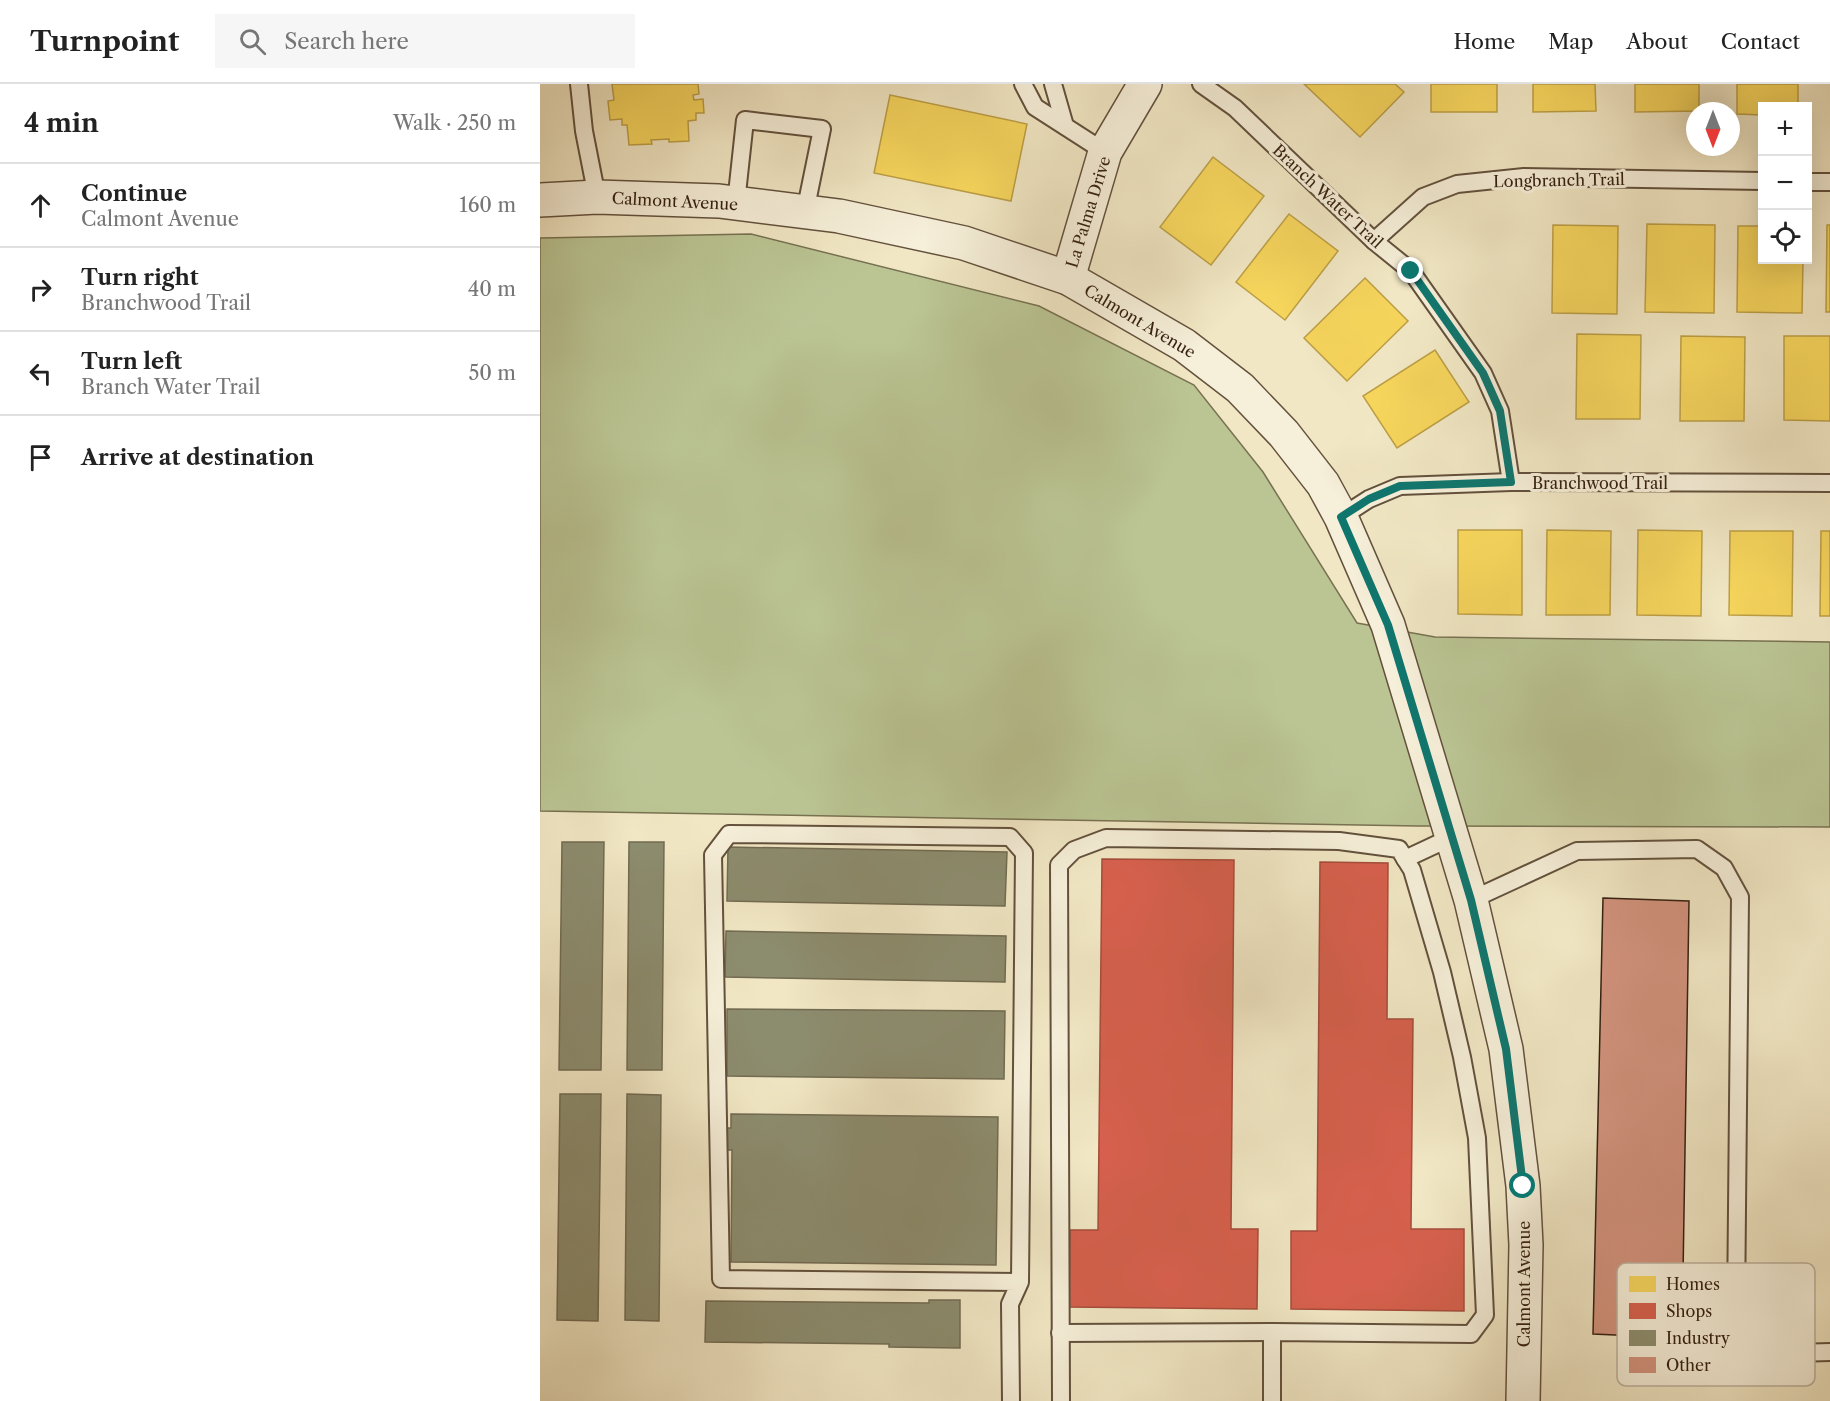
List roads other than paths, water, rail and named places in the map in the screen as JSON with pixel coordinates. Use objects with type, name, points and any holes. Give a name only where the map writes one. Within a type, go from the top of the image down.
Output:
[{"type":"street","name":"La Palma Drive","points":[[1068,278],[1105,152],[1145,84]]},
{"type":"street","name":"Calmont Avenue","points":[[540,200],[597,197],[736,203],[839,216],[964,243],[1068,278],[1184,345],[1240,387],[1284,434],[1323,484],[1341,517],[1388,625],[1471,900],[1506,1049],[1523,1186],[1526,1245],[1523,1401]]},
{"type":"lane","points":[[579,84],[584,131],[597,197]]},
{"type":"lane","points":[[1023,84],[1035,106],[1105,152]]},
{"type":"lane","points":[[1053,84],[1065,126]]},
{"type":"lane","name":"Branch Water Trail","points":[[1201,84],[1235,108],[1374,241],[1411,271],[1483,373],[1500,411],[1511,482]]},
{"type":"lane","points":[[736,203],[745,120],[822,129],[805,212]]},
{"type":"lane","name":"Longbranch Trail","points":[[1374,241],[1424,197],[1457,184],[1524,177],[1758,181]]},
{"type":"lane","points":[[1812,182],[1830,182]]},
{"type":"lane","name":"Branchwood Trail","points":[[1341,517],[1369,499],[1400,486],[1511,482],[1830,483]]},
{"type":"lane","points":[[1011,1401],[1010,1304],[1020,1282],[1024,853],[1010,837],[729,834],[714,855],[721,1279],[1020,1282]]},
{"type":"lane","points":[[1405,859],[1452,837]]},
{"type":"lane","points":[[1060,1333],[1471,1334],[1485,1315],[1478,1138],[1442,972],[1412,870],[1399,849],[1339,841],[1106,838],[1074,850],[1059,865],[1060,1333],[1061,1401]]},
{"type":"lane","points":[[1471,900],[1577,851],[1697,849],[1724,868],[1740,897],[1736,1263]]},
{"type":"lane","points":[[1272,1332],[1272,1401]]},
{"type":"lane","points":[[1815,1352],[1830,1352]]}]
